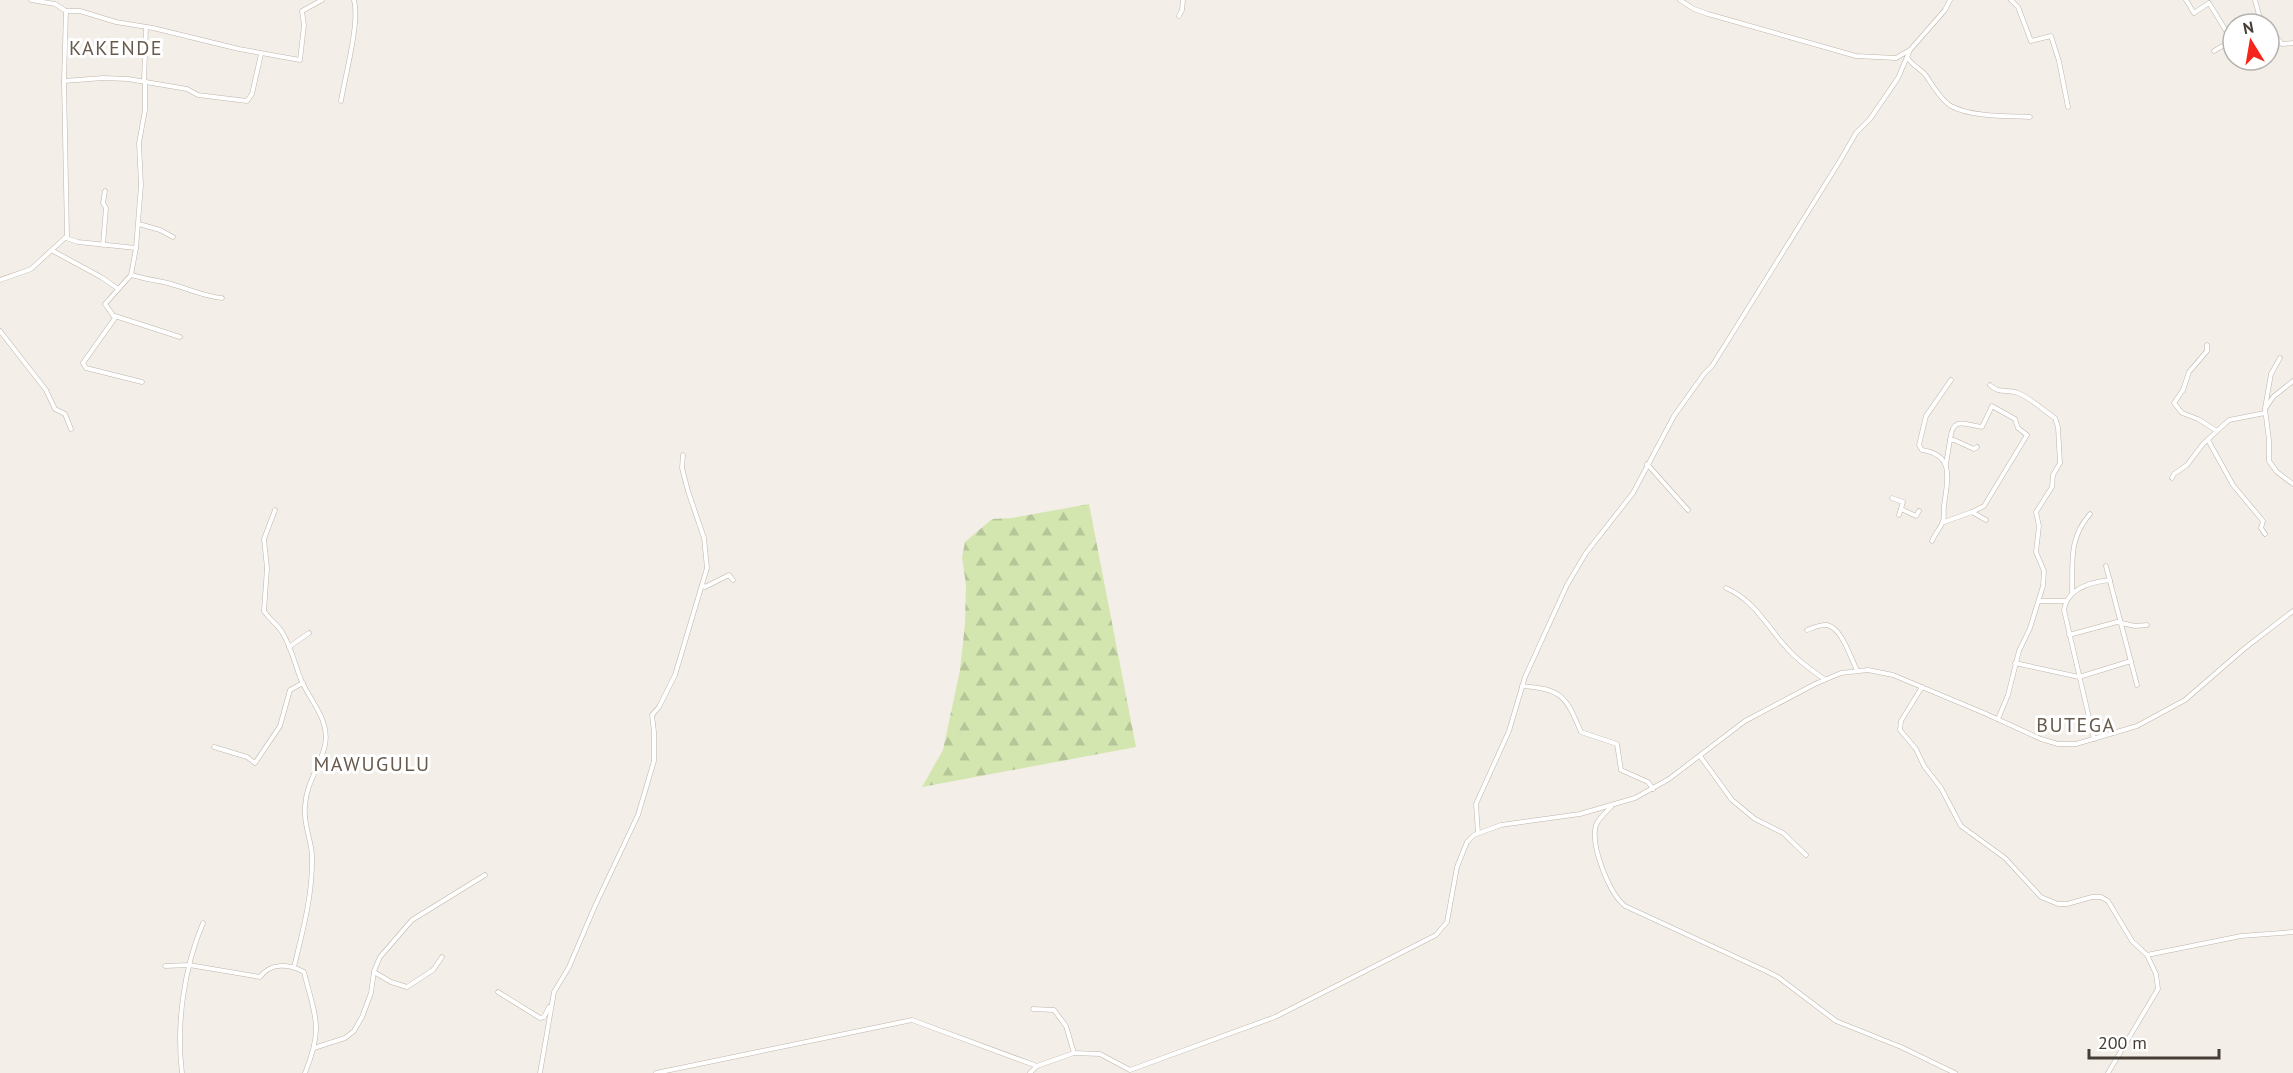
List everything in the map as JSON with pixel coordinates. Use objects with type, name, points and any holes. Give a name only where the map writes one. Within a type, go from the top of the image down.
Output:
[{"type":"street","points":[[32,0],[56,4],[66,11],[80,11],[116,22],[261,54],[300,60],[304,24],[302,10],[322,0]]},
{"type":"street","points":[[341,101],[354,34],[356,8],[354,0]]},
{"type":"street","points":[[1179,16],[1183,0]]},
{"type":"street","points":[[1680,0],[1708,14],[1856,56],[1896,58],[1910,50]]},
{"type":"street","points":[[1478,833],[1476,804],[1509,731],[1522,686],[1567,585],[1586,553],[1633,493],[1674,416],[1712,366],[1847,146],[1870,119],[1898,78],[1910,50],[1945,10],[1950,0]]},
{"type":"street","points":[[2011,0],[2018,7],[2031,41],[2051,36],[2059,61],[2068,107]]},
{"type":"street","points":[[2186,0],[2194,13],[2209,3],[2221,23]]},
{"type":"street","points":[[0,280],[31,269],[66,238],[68,230],[64,81],[66,11]]},
{"type":"street","points":[[146,27],[145,110],[139,143],[141,185],[136,248],[131,275],[105,304],[114,316],[180,337]]},
{"type":"street","points":[[2214,51],[2221,47]]},
{"type":"street","points":[[64,81],[103,78],[145,81],[187,89],[198,95],[247,100],[252,94],[261,54]]},
{"type":"street","points":[[1907,57],[1912,65],[1926,75],[1930,83],[1950,105],[1978,114],[2030,117]]},
{"type":"street","points":[[103,244],[105,191]]},
{"type":"street","points":[[139,224],[160,230],[173,237]]},
{"type":"street","points":[[66,238],[78,242],[136,248]]},
{"type":"street","points":[[53,251],[117,288]]},
{"type":"street","points":[[131,275],[148,281],[163,282],[204,296],[222,298]]},
{"type":"street","points":[[114,316],[115,318],[83,366],[142,382]]},
{"type":"street","points":[[0,331],[46,390],[55,409],[65,414],[70,429]]},
{"type":"street","points":[[2207,345],[2207,351],[2189,372],[2183,390],[2174,403],[2182,413],[2198,419],[2217,431]]},
{"type":"street","points":[[2280,358],[2271,374],[2265,411],[2269,436],[2269,461],[2277,472],[2293,484]]},
{"type":"street","points":[[1946,465],[1938,455],[1922,450],[1919,445],[1926,416],[1951,380]]},
{"type":"street","points":[[2172,478],[2187,465],[2217,431],[2234,418],[2265,411],[2273,398],[2293,381]]},
{"type":"street","points":[[1990,385],[2000,392],[2020,393],[2055,418],[2058,427],[2060,463],[2053,475],[2052,487],[2036,512],[2039,526],[2036,552],[2045,577],[2039,601],[2015,663],[2008,694],[1998,719]]},
{"type":"street","points":[[1932,541],[1943,522],[1947,488],[1946,465],[1952,428],[1960,423],[1982,427],[1992,406],[2015,419],[2018,428],[2027,435],[1984,506],[1943,522]]},
{"type":"street","points":[[1950,440],[1974,449],[1977,447]]},
{"type":"street","points":[[2208,440],[2233,485],[2263,520],[2261,528],[2265,534]]},
{"type":"street","points":[[498,992],[540,1018],[548,1010],[554,992],[569,967],[638,815],[654,761],[652,715],[659,707],[675,675],[707,568],[704,538],[682,468],[683,455]]},
{"type":"street","points":[[1647,464],[1688,510]]},
{"type":"street","points":[[1892,498],[1903,502],[1899,515]]},
{"type":"street","points":[[275,510],[264,539],[267,568],[264,611],[281,630],[303,682],[316,705],[323,722],[325,746],[312,778],[305,804],[312,852],[312,887],[294,968]]},
{"type":"street","points":[[1901,510],[1916,516],[1919,511]]},
{"type":"street","points":[[1972,512],[1986,520]]},
{"type":"street","points":[[2072,593],[2071,564],[2074,543],[2090,514]]},
{"type":"street","points":[[2106,566],[2137,685]]},
{"type":"street","points":[[702,585],[705,587],[729,575],[733,580]]},
{"type":"street","points":[[2094,739],[2064,610],[2066,601],[2080,587],[2110,580]]},
{"type":"street","points":[[1726,588],[1740,594],[1749,602],[1785,648],[1824,679]]},
{"type":"street","points":[[2039,601],[2066,601]]},
{"type":"street","points":[[1030,1073],[1037,1066],[1074,1053],[1100,1054],[1130,1071],[1275,1017],[1436,935],[1447,922],[1452,883],[1462,853],[1467,842],[1478,833],[1501,825],[1568,817],[1611,807],[1635,798],[1653,789],[1745,721],[1824,679],[1857,670],[1887,674],[2051,742],[2076,744],[2143,723],[2185,700],[2245,648],[2293,612]]},
{"type":"street","points":[[2069,634],[2117,622],[2136,626],[2146,625]]},
{"type":"street","points":[[1807,630],[1823,625],[1837,630],[1857,670]]},
{"type":"street","points":[[289,647],[309,633]]},
{"type":"street","points":[[2015,663],[2079,676],[2131,661]]},
{"type":"street","points":[[214,747],[255,763],[280,726],[290,690],[303,682]]},
{"type":"street","points":[[1522,686],[1541,687],[1563,697],[1573,711],[1581,732],[1585,735],[1611,740],[1617,744],[1619,767],[1648,782],[1653,789]]},
{"type":"street","points":[[1922,687],[1901,721],[1900,730],[1916,749],[1924,766],[1941,788],[1961,826],[2005,858],[2041,897],[2058,904],[2067,904],[2092,897],[2102,897],[2108,901],[2132,941],[2147,954],[2156,974],[2158,989],[2108,1073]]},
{"type":"street","points":[[1700,756],[1732,800],[1755,819],[1783,833],[1806,855]]},
{"type":"street","points":[[1611,807],[1597,824],[1595,838],[1610,889],[1625,906],[1772,974],[1836,1021],[1901,1047],[1955,1073]]},
{"type":"street","points":[[314,1048],[345,1038],[354,1030],[362,1017],[371,993],[374,971],[389,945],[412,920],[484,875]]},
{"type":"street","points":[[182,1073],[181,1027],[189,965],[192,948],[202,923]]},
{"type":"street","points":[[2147,954],[2241,936],[2293,932]]},
{"type":"street","points":[[374,971],[391,982],[407,987],[433,970],[442,957]]},
{"type":"street","points":[[165,966],[189,965],[260,977],[267,969],[274,966],[294,968],[304,972],[316,1014],[317,1035],[304,1073]]},
{"type":"street","points":[[540,1073],[554,992]]},
{"type":"street","points":[[1033,1009],[1054,1010],[1066,1026],[1074,1053]]},
{"type":"street","points":[[656,1073],[912,1020],[1037,1066]]},
{"type":"green space","points":[[1089,504],[1136,747],[922,787],[943,750],[960,670],[965,624],[966,585],[962,557],[965,542],[992,519],[1012,518]]},
{"type":"district","name":"KAKENDE","points":[[116,48]]},
{"type":"district","name":"BUTEGA","points":[[2076,725]]},
{"type":"district","name":"MAWUGULU","points":[[372,764]]}]
